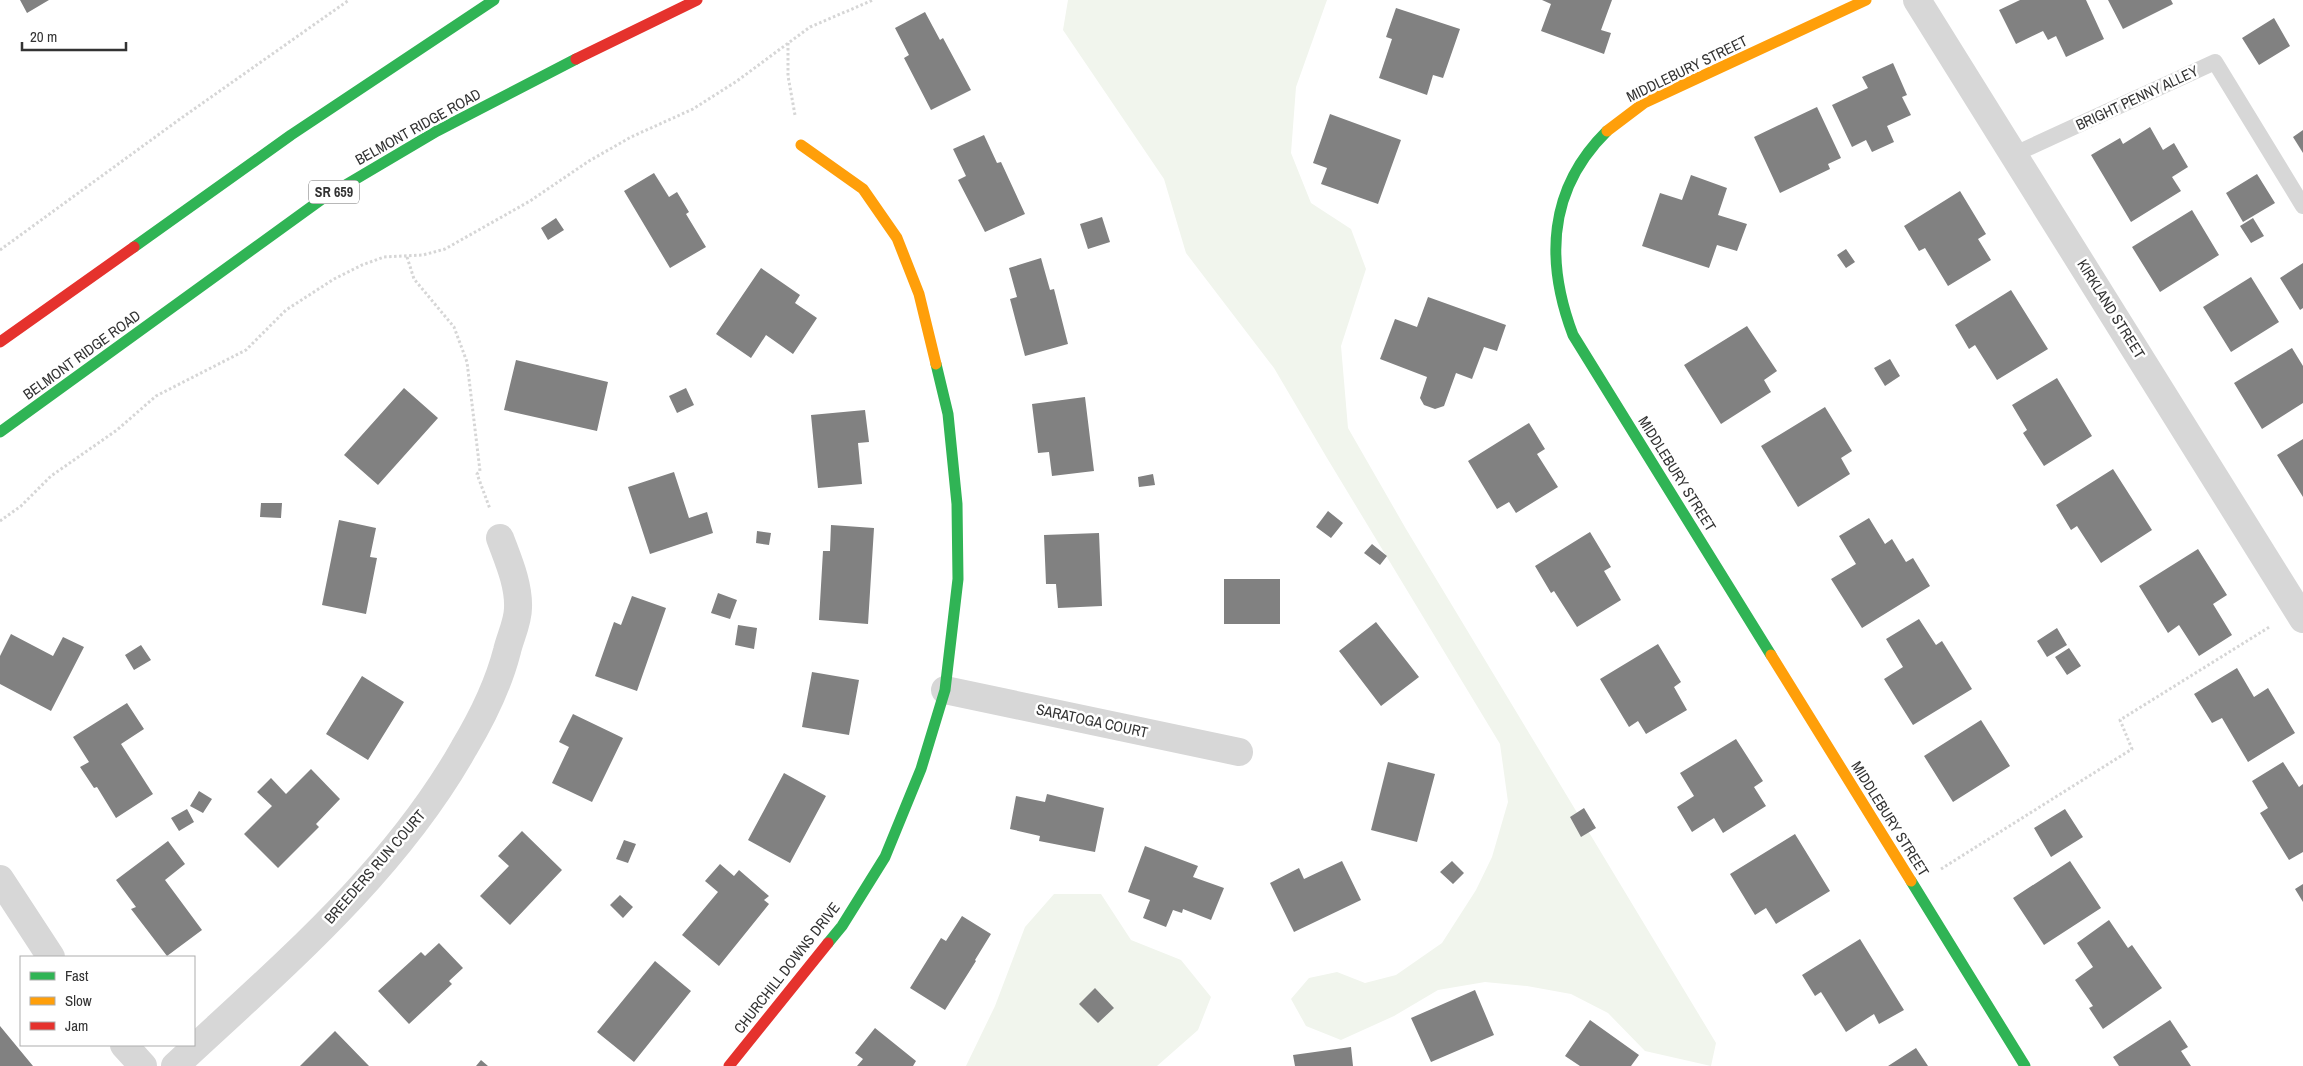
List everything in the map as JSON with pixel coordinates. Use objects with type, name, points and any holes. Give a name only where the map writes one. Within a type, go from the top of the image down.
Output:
[{"type":"street","points":[[0,342],[291,135],[494,0]]},
{"type":"street","name":"BELMONT RIDGE ROAD","points":[[0,432],[322,199],[437,131],[626,33],[697,0]]},
{"type":"street","name":"MIDDLEBURY STREET","points":[[1866,0],[1644,103],[1612,126],[1582,161],[1562,202],[1554,247],[1554,270],[1558,294],[1573,335],[2025,1066]]},
{"type":"street","name":"KIRKLAND STREET","points":[[1917,0],[2015,154],[2302,618]]},
{"type":"street","name":"CHURCHILL DOWNS DRIVE","points":[[729,1066],[842,926],[885,857],[921,769],[945,690],[958,578],[958,504],[948,414],[919,294],[897,238],[863,189],[801,145]]},
{"type":"street","name":"BREEDERS RUN COURT","points":[[175,1066],[299,950],[360,888],[408,834],[448,777],[477,727],[501,674],[518,608],[513,575],[500,538]]},
{"type":"street","name":"SARATOGA COURT","points":[[945,690],[1239,752]]},
{"type":"street","points":[[0,879],[50,956]]},
{"type":"street","points":[[125,1046],[143,1066]]},
{"type":"lane","name":"BRIGHT PENNY ALLEY","points":[[2015,154],[2215,62],[2303,206]]},
{"type":"path","points":[[0,250],[180,119],[349,0]]},
{"type":"path","points":[[0,521],[21,506],[51,476],[117,430],[156,396],[246,350],[273,321],[302,298],[362,265],[384,258],[423,255],[445,248],[530,201],[589,161],[631,136],[693,109],[737,81],[810,27],[874,0]]},
{"type":"path","points":[[788,42],[788,76],[801,145]]},
{"type":"path","points":[[407,257],[414,279],[454,327],[467,362],[480,471],[478,474],[500,538]]},
{"type":"path","points":[[1914,886],[2132,749],[2120,720],[2269,627],[2302,618]]},
{"type":"shaded area","points":[[1068,0],[1327,0],[1296,87],[1291,153],[1311,203],[1351,229],[1366,269],[1341,346],[1348,428],[1406,529],[1716,1043],[1711,1066],[1645,1051],[1608,1013],[1571,994],[1527,986],[1485,982],[1438,990],[1394,1016],[1341,1040],[1306,1026],[1291,999],[1309,978],[1337,972],[1365,983],[1396,975],[1442,943],[1476,890],[1492,857],[1508,802],[1500,744],[1274,368],[1186,253],[1164,179],[1063,30]]},
{"type":"shaded area","points":[[1054,894],[1101,894],[1131,940],[1181,960],[1211,997],[1198,1030],[1157,1066],[966,1066],[995,1006],[1025,927]]},
{"type":"building","points":[[20,0],[49,0],[27,13]]},
{"type":"building","points":[[1542,0],[1612,0],[1601,30],[1611,33],[1604,54],[1541,31],[1551,4]]},
{"type":"building","points":[[2020,0],[2086,0],[2104,39],[2066,57],[2056,36],[2048,40],[2043,31],[2016,44],[1999,10]]},
{"type":"building","points":[[2108,0],[2171,0],[2173,4],[2123,29]]},
{"type":"building","points":[[1396,8],[1460,29],[1443,78],[1433,75],[1427,95],[1379,78],[1392,39],[1386,37]]},
{"type":"building","points":[[925,12],[940,40],[943,38],[971,90],[931,110],[904,58],[909,55],[895,28]]},
{"type":"building","points":[[2274,18],[2290,46],[2259,65],[2242,38]]},
{"type":"building","points":[[1893,63],[1907,95],[1902,97],[1911,115],[1887,126],[1894,142],[1872,152],[1866,140],[1852,147],[1832,105],[1868,88],[1862,77]]},
{"type":"building","points":[[1817,107],[1841,158],[1828,164],[1830,169],[1780,193],[1754,137]]},
{"type":"building","points":[[1330,114],[1401,140],[1378,204],[1321,184],[1327,168],[1313,163]]},
{"type":"building","points":[[2150,127],[2163,150],[2174,143],[2188,167],[2172,177],[2181,191],[2131,222],[2091,155],[2120,138],[2123,144]]},
{"type":"building","points":[[2303,130],[2303,153],[2293,137]]},
{"type":"building","points":[[984,135],[997,163],[1001,162],[1025,214],[985,232],[958,180],[966,176],[953,149]]},
{"type":"building","points":[[654,173],[669,197],[677,192],[689,212],[686,214],[706,247],[670,268],[624,191]]},
{"type":"building","points":[[2257,174],[2275,203],[2243,222],[2226,193]]},
{"type":"building","points":[[1691,175],[1727,188],[1718,215],[1747,224],[1737,251],[1717,245],[1709,268],[1642,246],[1660,193],[1682,200]]},
{"type":"building","points":[[1960,191],[1986,234],[1978,239],[1991,260],[1948,286],[1925,248],[1919,251],[1904,226]]},
{"type":"building","points":[[2192,210],[2219,255],[2160,292],[2132,247]]},
{"type":"building","points":[[1102,217],[1110,242],[1088,249],[1080,224]]},
{"type":"building","points":[[556,218],[564,230],[548,240],[541,228]]},
{"type":"building","points":[[2253,218],[2264,236],[2251,243],[2240,226]]},
{"type":"building","points":[[1846,249],[1855,262],[1846,268],[1837,255]]},
{"type":"building","points":[[1041,258],[1050,290],[1054,289],[1068,344],[1025,356],[1010,299],[1017,297],[1009,268]]},
{"type":"building","points":[[2303,263],[2303,308],[2300,310],[2280,278]]},
{"type":"building","points":[[761,268],[800,295],[795,303],[817,318],[793,354],[766,335],[751,358],[716,334]]},
{"type":"building","points":[[2251,277],[2279,322],[2231,352],[2203,307]]},
{"type":"building","points":[[2011,290],[2048,349],[1997,380],[1975,345],[1969,349],[1955,325]]},
{"type":"building","points":[[1428,297],[1506,325],[1497,351],[1484,347],[1472,379],[1456,373],[1444,406],[1435,409],[1424,405],[1420,398],[1427,377],[1380,359],[1395,319],[1417,327]]},
{"type":"building","points":[[1747,326],[1777,371],[1764,380],[1771,392],[1721,424],[1684,365]]},
{"type":"building","points":[[2292,348],[2303,366],[2303,403],[2262,429],[2234,383]]},
{"type":"building","points":[[1890,359],[1900,376],[1885,386],[1874,368]]},
{"type":"building","points":[[516,360],[608,382],[597,431],[504,410]]},
{"type":"building","points":[[2057,378],[2092,436],[2044,466],[2023,433],[2027,430],[2012,405]]},
{"type":"building","points":[[404,388],[438,418],[378,485],[344,455]]},
{"type":"building","points":[[686,388],[694,405],[677,413],[669,396]]},
{"type":"building","points":[[1085,397],[1094,471],[1052,476],[1049,452],[1038,453],[1032,404]]},
{"type":"building","points":[[1825,407],[1852,451],[1841,458],[1850,474],[1798,507],[1761,446]]},
{"type":"building","points":[[865,410],[869,442],[858,443],[862,484],[818,488],[811,415]]},
{"type":"building","points":[[1529,423],[1545,449],[1537,454],[1558,487],[1516,513],[1509,502],[1497,509],[1468,461]]},
{"type":"building","points":[[2303,439],[2303,497],[2277,455]]},
{"type":"building","points":[[2113,469],[2152,530],[2101,563],[2077,526],[2071,530],[2056,505]]},
{"type":"building","points":[[674,472],[689,518],[707,512],[713,533],[650,554],[628,487]]},
{"type":"building","points":[[1153,474],[1155,485],[1139,487],[1138,477]]},
{"type":"building","points":[[261,503],[282,503],[281,518],[260,517]]},
{"type":"building","points":[[1328,511],[1343,523],[1331,538],[1316,527]]},
{"type":"building","points":[[1869,518],[1885,544],[1892,539],[1906,562],[1913,558],[1930,586],[1862,628],[1831,579],[1856,564],[1839,536]]},
{"type":"building","points":[[339,520],[376,528],[370,557],[377,558],[366,614],[322,605]]},
{"type":"building","points":[[831,525],[874,528],[868,624],[819,620],[823,551],[830,551]]},
{"type":"building","points":[[757,531],[771,533],[769,545],[756,543]]},
{"type":"building","points":[[1590,532],[1611,567],[1604,571],[1621,600],[1577,627],[1554,591],[1551,593],[1535,566]]},
{"type":"building","points":[[1099,533],[1102,606],[1058,608],[1056,584],[1046,584],[1044,535]]},
{"type":"building","points":[[1372,544],[1387,556],[1380,565],[1364,553]]},
{"type":"building","points":[[2198,549],[2227,595],[2213,604],[2232,635],[2199,656],[2179,625],[2168,633],[2139,586]]},
{"type":"building","points":[[1224,579],[1280,579],[1280,624],[1224,624]]},
{"type":"building","points":[[718,593],[737,600],[730,619],[711,613]]},
{"type":"building","points":[[632,596],[666,608],[637,691],[595,676],[614,622],[621,625]]},
{"type":"building","points":[[1919,619],[1936,645],[1942,641],[1972,689],[1913,725],[1884,679],[1903,667],[1886,639]]},
{"type":"building","points":[[1376,622],[1419,677],[1381,706],[1339,651]]},
{"type":"building","points":[[738,625],[757,628],[754,649],[735,645]]},
{"type":"building","points":[[2057,628],[2067,645],[2047,657],[2037,641]]},
{"type":"building","points":[[11,634],[53,656],[63,637],[84,647],[51,711],[0,684],[0,656]]},
{"type":"building","points":[[1658,644],[1681,682],[1674,687],[1687,710],[1646,734],[1638,721],[1629,727],[1600,679]]},
{"type":"building","points":[[141,645],[151,660],[134,670],[125,655]]},
{"type":"building","points":[[2069,648],[2081,666],[2067,675],[2055,657]]},
{"type":"building","points":[[2237,668],[2254,697],[2268,688],[2295,733],[2248,762],[2222,718],[2212,723],[2194,694]]},
{"type":"building","points":[[812,672],[859,680],[849,735],[802,727]]},
{"type":"building","points":[[362,676],[404,702],[368,760],[326,734]]},
{"type":"building","points":[[127,703],[144,729],[121,744],[153,794],[116,818],[97,787],[94,788],[80,767],[89,762],[73,737]]},
{"type":"building","points":[[573,714],[623,738],[592,802],[552,783],[569,747],[559,742]]},
{"type":"building","points":[[1981,720],[2010,766],[1953,802],[1924,756]]},
{"type":"building","points":[[1736,739],[1763,781],[1754,787],[1766,806],[1723,833],[1714,818],[1692,832],[1677,807],[1694,796],[1680,773]]},
{"type":"building","points":[[1388,762],[1435,774],[1417,842],[1371,830]]},
{"type":"building","points":[[2283,762],[2299,787],[2303,784],[2303,852],[2289,860],[2260,813],[2268,808],[2252,781]]},
{"type":"building","points":[[311,769],[340,799],[316,824],[319,827],[278,868],[244,834],[272,806],[257,792],[271,778],[286,794]]},
{"type":"building","points":[[784,773],[826,796],[790,863],[748,840]]},
{"type":"building","points":[[199,791],[212,799],[203,813],[190,806]]},
{"type":"building","points":[[1047,794],[1104,808],[1095,852],[1039,841],[1040,836],[1010,829],[1016,796],[1045,802]]},
{"type":"building","points":[[1584,808],[1596,828],[1581,837],[1570,817]]},
{"type":"building","points":[[187,809],[194,822],[179,831],[171,818]]},
{"type":"building","points":[[2065,809],[2083,837],[2051,857],[2034,828]]},
{"type":"building","points":[[522,831],[562,870],[510,925],[480,896],[509,866],[498,856]]},
{"type":"building","points":[[1795,834],[1830,891],[1776,924],[1766,908],[1755,915],[1730,874]]},
{"type":"building","points":[[624,840],[636,844],[628,863],[616,859]]},
{"type":"building","points":[[168,841],[185,864],[165,880],[202,930],[167,956],[131,909],[136,907],[116,880]]},
{"type":"building","points":[[1145,846],[1198,866],[1193,877],[1224,888],[1211,920],[1183,909],[1182,913],[1173,910],[1166,927],[1143,918],[1150,900],[1128,892]]},
{"type":"building","points":[[1342,861],[1361,900],[1294,932],[1270,883],[1299,868],[1304,879]]},
{"type":"building","points":[[1452,861],[1464,873],[1453,884],[1440,872]]},
{"type":"building","points":[[2070,861],[2101,908],[2044,945],[2013,898]]},
{"type":"building","points":[[720,864],[734,876],[739,870],[769,896],[764,900],[769,904],[719,966],[682,935],[718,892],[705,881]]},
{"type":"building","points":[[2303,884],[2303,902],[2295,889]]},
{"type":"building","points":[[620,895],[633,907],[623,918],[610,905]]},
{"type":"building","points":[[962,916],[991,934],[945,1010],[910,988],[941,938],[946,941]]},
{"type":"building","points":[[2109,920],[2128,948],[2132,945],[2162,988],[2103,1029],[2089,1008],[2093,1006],[2075,980],[2093,967],[2077,943]]},
{"type":"building","points":[[1860,939],[1904,1010],[1879,1024],[1874,1014],[1846,1032],[1821,992],[1815,996],[1802,975]]},
{"type":"building","points":[[439,943],[463,968],[449,981],[452,984],[409,1024],[378,991],[421,952],[425,956]]},
{"type":"building","points":[[655,961],[691,991],[634,1062],[597,1032]]},
{"type":"building","points":[[1095,988],[1114,1008],[1098,1023],[1079,1004]]},
{"type":"building","points":[[1475,990],[1494,1035],[1431,1062],[1411,1018]]},
{"type":"building","points":[[1590,1020],[1639,1055],[1631,1066],[1580,1066],[1565,1056]]},
{"type":"building","points":[[2170,1020],[2188,1047],[2181,1051],[2191,1066],[2119,1066],[2113,1057]]},
{"type":"building","points":[[0,1026],[33,1066],[0,1066]]},
{"type":"building","points":[[875,1028],[916,1061],[913,1066],[857,1066],[863,1059],[855,1053]]},
{"type":"building","points":[[335,1031],[369,1066],[300,1066]]},
{"type":"building","points":[[1351,1047],[1353,1066],[1295,1066],[1293,1055]]},
{"type":"building","points":[[1916,1048],[1928,1066],[1888,1066]]},
{"type":"building","points":[[481,1060],[488,1066],[476,1066]]},
{"type":"traffic: fast","points":[[134,247],[291,135],[494,0]]},
{"type":"traffic: fast","points":[[0,432],[322,199],[437,131],[576,59]]},
{"type":"traffic: fast","points":[[1607,131],[1587,153],[1573,177],[1563,202],[1557,227],[1556,253],[1558,280],[1564,307],[1573,335],[1771,655]]},
{"type":"traffic: fast","points":[[828,943],[842,926],[885,857],[921,769],[945,690],[958,579],[957,504],[948,414],[936,364]]},
{"type":"traffic: fast","points":[[1911,881],[2025,1066]]},
{"type":"traffic: slow","points":[[1607,131],[1644,103],[1866,0]]},
{"type":"traffic: slow","points":[[801,145],[863,189],[897,238],[919,294],[936,364]]},
{"type":"traffic: slow","points":[[1771,655],[1911,881]]},
{"type":"traffic: jam","points":[[576,59],[697,0]]},
{"type":"traffic: jam","points":[[0,342],[134,247]]},
{"type":"traffic: jam","points":[[729,1066],[828,943]]}]
